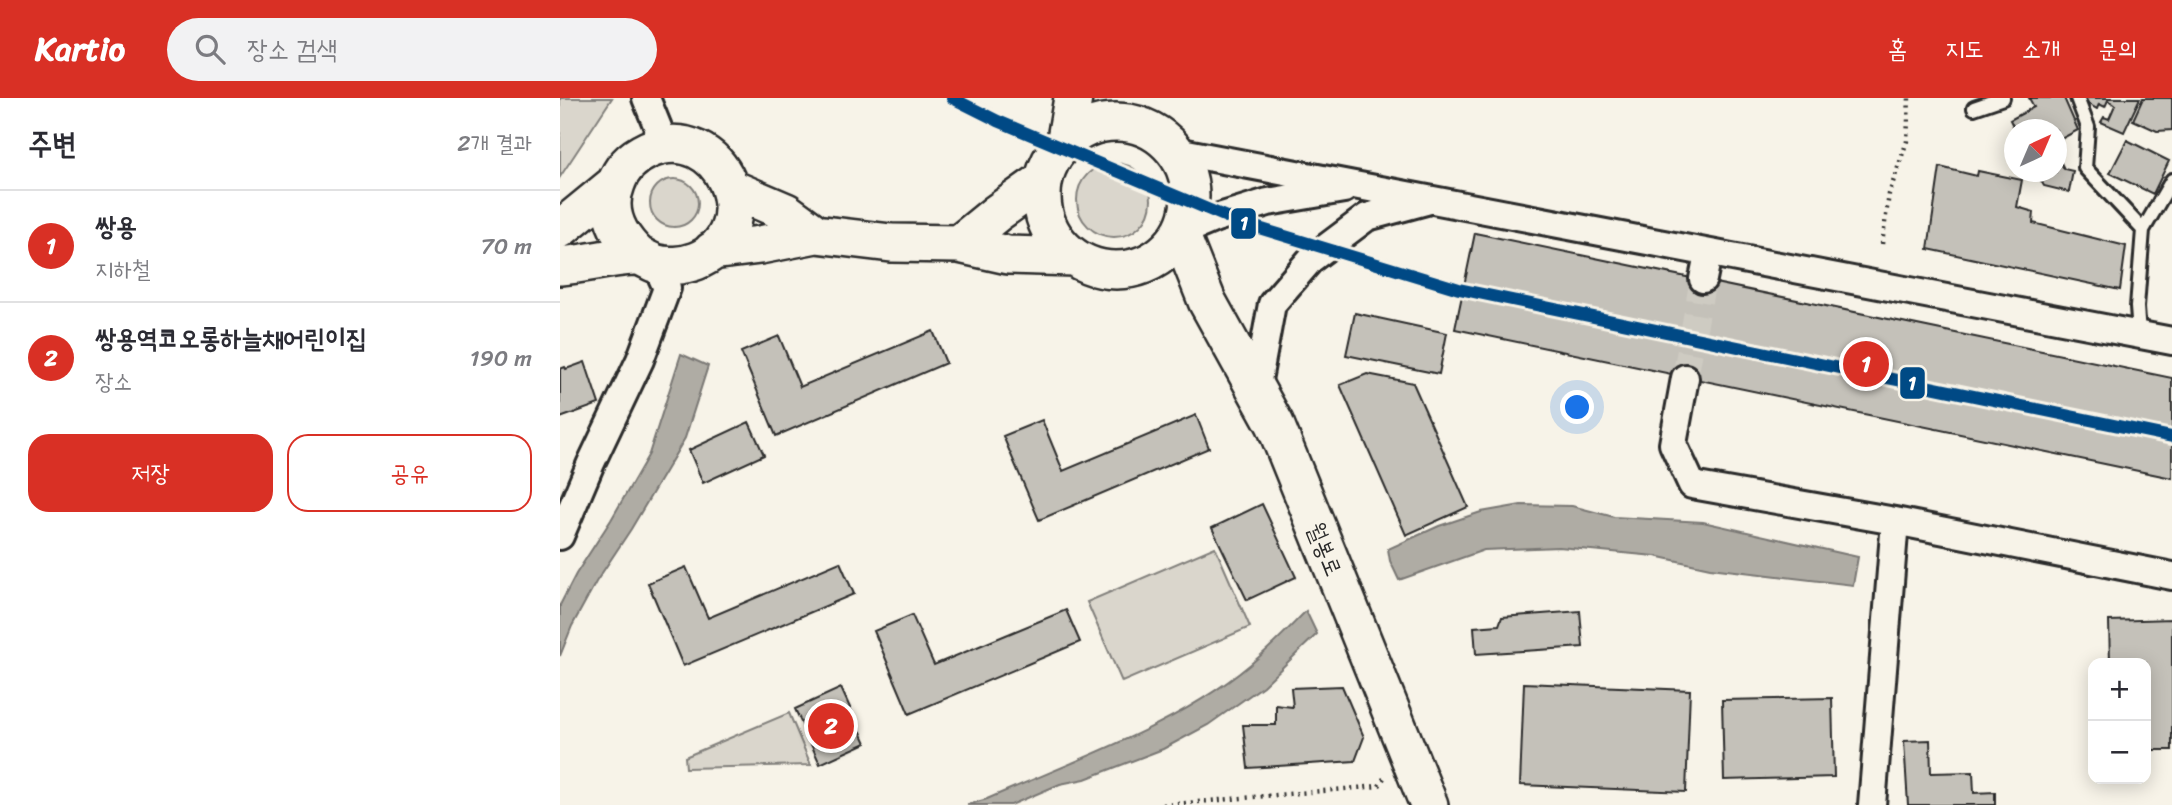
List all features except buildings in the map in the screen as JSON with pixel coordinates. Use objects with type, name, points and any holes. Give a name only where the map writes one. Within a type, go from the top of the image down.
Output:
[{"type":"street","points":[[646,98],[665,145]]},
{"type":"street","points":[[1066,139],[1073,98]]},
{"type":"street","points":[[1144,98],[1167,142],[1187,173],[1191,198],[1186,222],[1174,244],[1155,260],[1132,269],[1107,270],[1084,263],[1063,249],[1049,229],[1041,206],[1042,181],[1050,158],[1066,139],[1087,127],[1111,120],[1135,123],[1167,142],[1359,186],[1435,199],[1706,266],[1913,290],[2172,341]]},
{"type":"street","points":[[560,229],[615,184],[625,167],[639,154],[657,146],[678,144],[697,150],[714,161],[727,177],[733,196],[733,217],[725,236],[704,256]]},
{"type":"street","points":[[959,244],[1042,181]]},
{"type":"street","points":[[615,184],[612,204],[615,223],[624,241],[654,269]]},
{"type":"street","points":[[1180,233],[1216,218],[1268,202],[1359,186]]},
{"type":"street","points":[[730,188],[786,212],[816,234]]},
{"type":"street","points":[[1256,391],[1272,304],[1311,259],[1367,217],[1435,199]]},
{"type":"street","name":"월봉로","points":[[1180,233],[1207,301],[1275,424],[1429,805]]},
{"type":"street","points":[[560,266],[654,269],[675,266],[704,256],[816,234],[891,243],[959,244],[1008,255],[1074,257]]},
{"type":"street","points":[[1140,265],[1207,301]]},
{"type":"street","points":[[560,536],[640,360],[654,269]]},
{"type":"street","points":[[1685,378],[1673,444],[1692,485],[2172,576]]},
{"type":"street","points":[[1872,805],[1895,522]]},
{"type":"lane","points":[[1974,108],[2003,98]]},
{"type":"lane","points":[[2077,98],[2088,127],[2085,168],[2143,230]]},
{"type":"lane","points":[[2139,334],[2137,307],[2143,230],[2172,180]]},
{"type":"path","points":[[1882,244],[1889,194],[1907,141],[1909,98]]},
{"type":"path","points":[[1163,805],[1379,786],[1386,773]]},
{"type":"shaded area","points":[[560,98],[612,98],[560,177]]},
{"type":"shaded area","points":[[1114,163],[1135,169],[1145,179],[1151,200],[1145,221],[1135,231],[1114,237],[1093,231],[1083,221],[1077,200],[1083,179],[1093,169]]},
{"type":"shaded area","points":[[674,179],[691,186],[698,203],[691,220],[674,227],[657,220],[650,203],[657,186]]},
{"type":"shaded area","points":[[681,354],[708,366],[685,438],[596,582],[572,626],[560,656],[560,605],[649,454]]},
{"type":"shaded area","points":[[1521,505],[1572,506],[1614,517],[1703,522],[1858,557],[1853,585],[1710,568],[1655,556],[1559,547],[1484,550],[1399,580],[1390,561],[1388,549],[1439,526],[1481,512]]},
{"type":"shaded area","points":[[1215,547],[1250,627],[1122,682],[1087,602]]},
{"type":"shaded area","points":[[1306,611],[1317,634],[1263,686],[1208,725],[1163,749],[1085,779],[1060,784],[1011,805],[967,805],[1130,738],[1199,701],[1260,656]]},
{"type":"shaded area","points":[[789,713],[811,765],[686,768],[685,757]]},
{"type":"tunnel","points":[[1685,378],[1703,279]]},
{"type":"transit line","name":"1","points":[[952,98],[998,121],[1236,221],[1459,289],[2172,437]]},
{"type":"place","name":"쌍용","points":[[1866,364]]},
{"type":"place","name":"쌍용역코오롱하늘채어린이집","points":[[831,726]]}]
